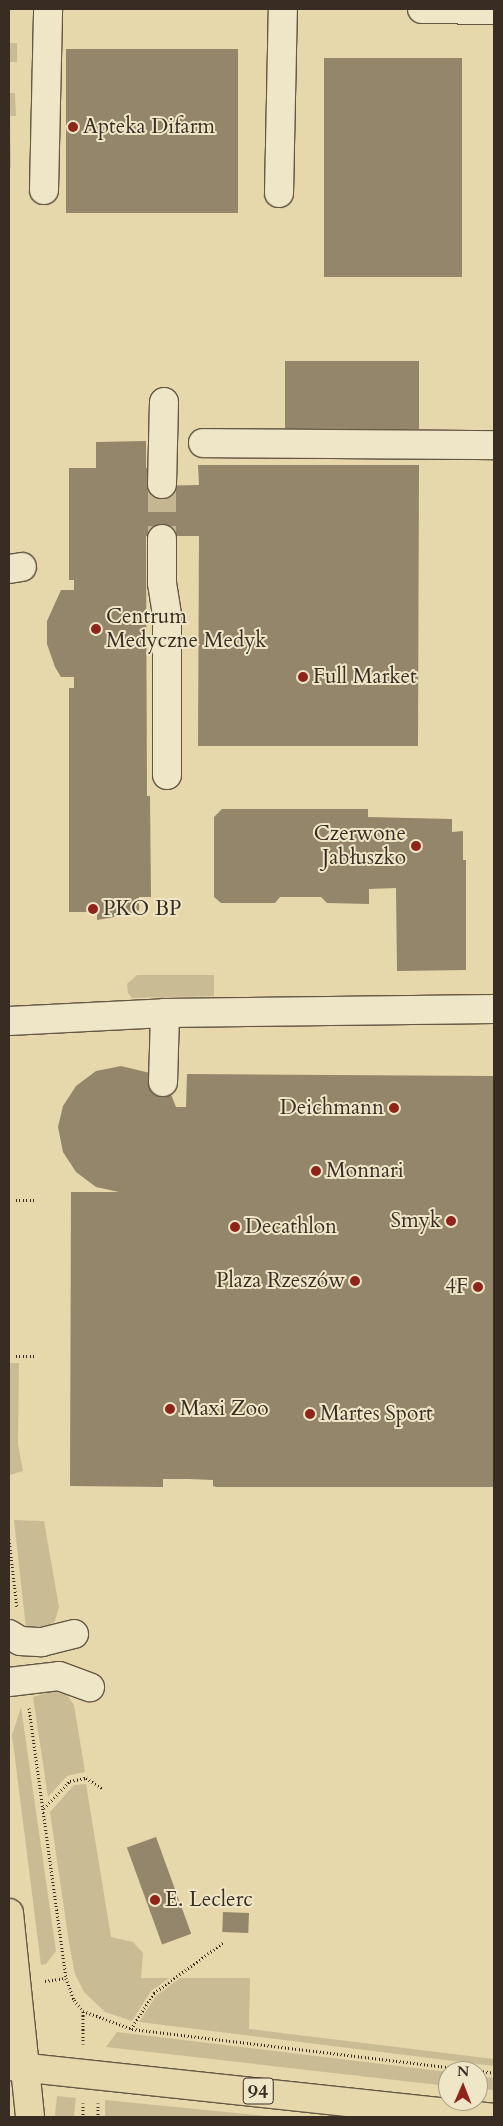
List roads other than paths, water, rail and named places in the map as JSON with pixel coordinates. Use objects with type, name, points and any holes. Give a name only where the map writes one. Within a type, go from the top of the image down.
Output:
[{"type":"main road","points":[[9,1913],[17,2067],[30,2117]]},
{"type":"main road","name":"94","points":[[17,2067],[490,2117]]},
{"type":"lane","points":[[44,190],[48,9]]},
{"type":"lane","points":[[280,193],[283,9]]},
{"type":"lane","points":[[422,9],[494,10]]},
{"type":"lane","points":[[162,484],[164,402]]},
{"type":"lane","points":[[203,443],[494,445]]},
{"type":"lane","points":[[162,539],[162,583],[167,616],[167,775]]},
{"type":"lane","points":[[9,1021],[165,1013],[494,1009]]},
{"type":"lane","points":[[163,1082],[165,1013]]},
{"type":"lane","points":[[15,1637],[42,1642],[74,1634]]},
{"type":"lane","points":[[17,1680],[59,1676],[90,1687]]},
{"type":"tunnel","points":[[162,484],[162,539]]},
{"type":"place","name":"Apteka Difarm","points":[[73,127]]},
{"type":"place","name":"Centrum Medyczne Medyk","points":[[96,629]]},
{"type":"place","name":"Full Market","points":[[303,677]]},
{"type":"place","name":"Czerwone Jabłuszko","points":[[416,846]]},
{"type":"place","name":"PKO BP","points":[[93,909]]},
{"type":"place","name":"Deichmann","points":[[394,1108]]},
{"type":"place","name":"Monnari","points":[[316,1171]]},
{"type":"place","name":"Smyk","points":[[451,1221]]},
{"type":"place","name":"Decathlon","points":[[235,1227]]},
{"type":"place","name":"Plaza Rzeszów","points":[[355,1281]]},
{"type":"place","name":"4F","points":[[478,1287]]},
{"type":"place","name":"Maxi Zoo","points":[[170,1409]]},
{"type":"place","name":"Martes Sport","points":[[310,1414]]},
{"type":"place","name":"E. Leclerc","points":[[155,1900]]}]
